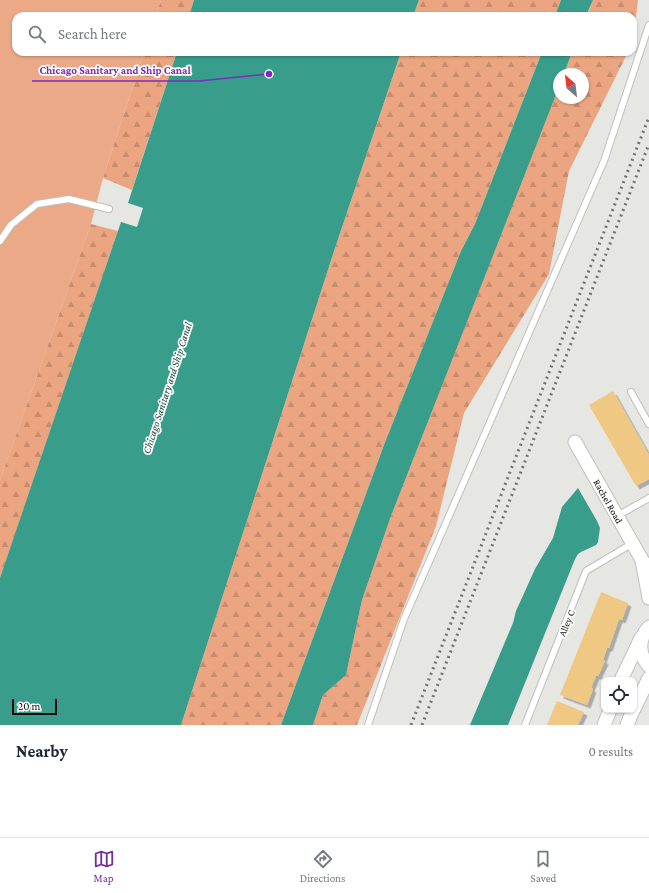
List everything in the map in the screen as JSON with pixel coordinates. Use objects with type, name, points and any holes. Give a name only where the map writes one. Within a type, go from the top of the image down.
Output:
[{"type":"street","name":"Rachel Road","points":[[575,442],[646,564],[649,598]]},
{"type":"street","points":[[645,633],[640,646],[641,654],[649,666]]},
{"type":"street","points":[[623,677],[645,633]]},
{"type":"street","points":[[637,702],[649,678]]},
{"type":"street","points":[[604,725],[609,713]]},
{"type":"street","points":[[627,725],[632,713]]},
{"type":"lane","points":[[368,725],[404,619],[604,161],[649,25]]},
{"type":"lane","points":[[0,241],[11,225],[37,204],[69,199],[109,209]]},
{"type":"lane","points":[[631,392],[649,424]]},
{"type":"lane","points":[[617,516],[649,498]]},
{"type":"lane","name":"Alley C","points":[[525,725],[586,571],[633,543]]},
{"type":"shaded area","points":[[0,0],[161,0],[157,12],[12,12],[12,56],[143,56],[103,178],[91,224],[0,480]]},
{"type":"green space","points":[[161,0],[194,0],[190,12],[157,12]]},
{"type":"green space","points":[[419,0],[561,0],[556,12],[414,12]]},
{"type":"green space","points":[[593,0],[638,0],[637,12],[588,12]]},
{"type":"green space","points":[[143,56],[176,56],[132,190],[103,178]]},
{"type":"green space","points":[[400,56],[540,56],[475,224],[461,251],[384,445],[281,725],[181,725],[335,248]]},
{"type":"green space","points":[[571,56],[626,56],[569,171],[549,274],[464,413],[436,526],[357,725],[313,725],[323,695],[346,675],[362,600],[391,516],[553,101],[553,104],[589,104],[589,68],[566,68]]},
{"type":"green space","points":[[91,224],[118,231],[0,579],[0,480]]},
{"type":"water","points":[[194,0],[419,0],[414,12],[190,12]]},
{"type":"water","points":[[561,0],[593,0],[588,12],[556,12]]},
{"type":"water","points":[[176,56],[400,56],[335,248],[181,725],[0,725],[0,578],[121,222],[137,227],[143,208],[128,203]]},
{"type":"water","points":[[540,56],[571,56],[566,68],[553,68],[553,102],[391,516],[362,600],[346,675],[323,695],[313,725],[281,725],[384,445],[461,251],[475,224]]},
{"type":"water","points":[[578,488],[600,528],[598,542],[596,545],[578,554],[575,559],[508,725],[470,725],[513,623],[516,611],[535,569],[553,538],[562,507]]},
{"type":"building","points":[[613,391],[649,455],[649,479],[636,486],[589,405]]},
{"type":"building","points":[[601,592],[628,603],[622,620],[619,619],[609,648],[607,648],[603,660],[605,661],[591,688],[593,689],[587,705],[560,695]]},
{"type":"building","points":[[557,701],[584,712],[578,725],[547,725]]},
{"type":"railway","points":[[411,725],[649,117]]},
{"type":"railway","points":[[422,725],[649,144]]},
{"type":"place","name":"Chicago Sanitary and Ship Canal","points":[[269,74]]}]
